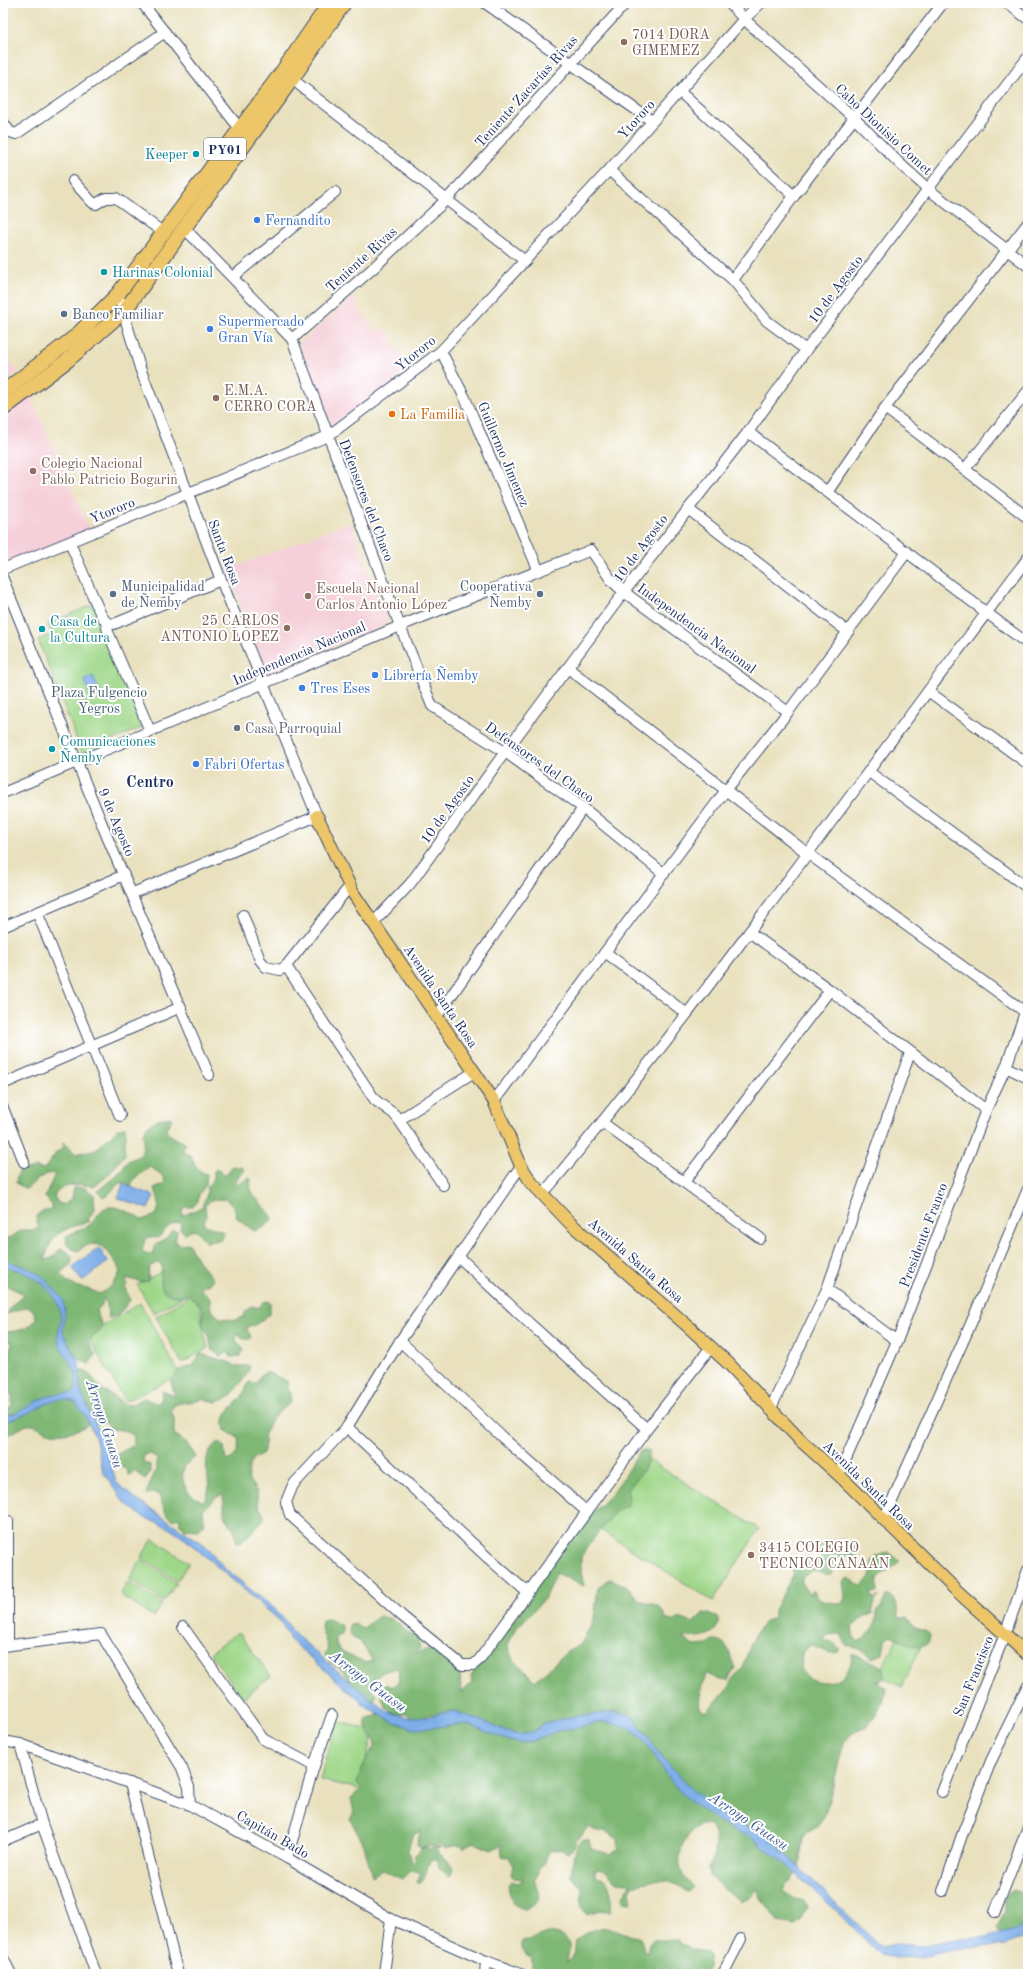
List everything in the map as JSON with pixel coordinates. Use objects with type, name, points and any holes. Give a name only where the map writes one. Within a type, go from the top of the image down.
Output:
[{"type":"highway","name":"PY01","points":[[3,392],[76,336],[118,294],[282,72],[330,3]]},
{"type":"highway","name":"PY01","points":[[3,409],[68,360],[124,310],[292,79],[344,3]]},
{"type":"main road","name":"Avenida Santa Rosa","points":[[317,816],[350,887],[494,1101],[521,1166],[542,1195],[570,1223],[729,1364],[770,1410],[839,1475],[957,1591],[1028,1655]]},
{"type":"street","points":[[142,3],[240,129]]},
{"type":"street","points":[[485,3],[652,121]]},
{"type":"street","name":"Teniente Zacarías Rivas","points":[[447,199],[626,3]]},
{"type":"street","name":"Cabo Dionisio Comet","points":[[729,3],[744,19],[854,118],[928,189],[1028,266]]},
{"type":"street","name":"Ytororo","points":[[3,569],[328,436],[441,351],[609,170],[744,19],[761,3]]},
{"type":"street","points":[[733,280],[794,196],[943,3]]},
{"type":"street","points":[[1007,3],[1028,19]]},
{"type":"street","points":[[3,122],[10,132],[16,134],[164,32]]},
{"type":"street","name":"10 de Agosto","points":[[373,923],[410,884],[505,752],[624,592],[748,432],[806,350],[1028,57]]},
{"type":"street","points":[[292,79],[525,261]]},
{"type":"street","points":[[680,92],[794,196]]},
{"type":"street","points":[[609,170],[733,280],[767,322],[806,350]]},
{"type":"street","points":[[73,181],[93,203],[96,204],[106,198],[116,198],[164,233]]},
{"type":"street","points":[[233,277],[334,192]]},
{"type":"street","name":"Teniente Rivas","points":[[292,339],[371,270],[447,199]]},
{"type":"street","points":[[828,491],[885,408],[1028,223]]},
{"type":"street","name":"Defensores del Chaco","points":[[186,225],[189,233],[292,339],[400,626],[432,706],[505,752],[583,808],[664,874]]},
{"type":"street","name":"Santa Rosa","points":[[118,294],[140,368],[188,494],[221,580],[317,816]]},
{"type":"street","name":"Guillermo Jimenez","points":[[441,351],[465,398],[538,570]]},
{"type":"street","points":[[966,469],[1028,392]]},
{"type":"street","points":[[885,408],[1028,518]]},
{"type":"street","points":[[748,432],[828,491],[1028,644]]},
{"type":"street","points":[[688,509],[848,632]]},
{"type":"street","points":[[70,542],[101,615],[110,623],[113,645],[150,731]]},
{"type":"street","name":"Independencia Nacional","points":[[3,793],[400,626],[591,550],[611,580],[624,592],[788,712]]},
{"type":"street","points":[[494,1101],[726,790],[788,712],[907,552]]},
{"type":"street","points":[[542,1195],[603,1123],[750,932],[986,612],[1028,558]]},
{"type":"street","name":"9 de Agosto","points":[[3,579],[124,875],[210,1075]]},
{"type":"street","points":[[110,623],[221,580]]},
{"type":"street","points":[[568,668],[808,853],[1026,1008]]},
{"type":"street","points":[[928,691],[1028,764]]},
{"type":"street","points":[[869,772],[1028,888]]},
{"type":"street","points":[[437,1016],[583,808]]},
{"type":"street","points":[[133,893],[317,816]]},
{"type":"street","points":[[3,927],[124,875]]},
{"type":"street","points":[[243,915],[260,960],[266,967],[274,970],[280,970],[286,966],[350,887]]},
{"type":"street","points":[[37,912],[120,1116]]},
{"type":"street","points":[[750,932],[830,990],[986,1110]]},
{"type":"street","points":[[605,952],[687,1014]]},
{"type":"street","points":[[286,966],[375,1100],[394,1114],[399,1120],[443,1185]]},
{"type":"street","points":[[684,1182],[830,990]]},
{"type":"street","points":[[3,1084],[90,1045],[181,1007]]},
{"type":"street","name":"Presidente Franco","points":[[839,1475],[897,1341],[986,1110],[1006,1067],[1026,1008]]},
{"type":"street","points":[[770,1410],[827,1289],[910,1053]]},
{"type":"street","points":[[1006,1067],[1028,1078]]},
{"type":"street","points":[[399,1120],[474,1072]]},
{"type":"street","points":[[3,1108],[24,1162]]},
{"type":"street","points":[[603,1123],[760,1238]]},
{"type":"street","points":[[521,1166],[400,1342],[347,1427],[293,1485],[286,1502],[290,1516],[402,1616],[462,1665],[473,1665],[479,1660],[647,1429],[711,1348]]},
{"type":"street","points":[[884,1519],[969,1328],[1028,1189]]},
{"type":"street","points":[[459,1257],[528,1322],[647,1429]]},
{"type":"street","points":[[827,1289],[897,1341]]},
{"type":"street","points":[[400,1342],[502,1437],[587,1512]]},
{"type":"street","points":[[347,1427],[528,1593]]},
{"type":"street","points":[[3,1521],[8,1521],[6,1646],[100,1634],[182,1768],[189,1787],[190,1805]]},
{"type":"street","name":"San Francisco","points":[[942,1792],[1005,1634],[1028,1570]]},
{"type":"street","points":[[182,1627],[263,1739],[314,1766]]},
{"type":"street","points":[[943,1891],[962,1835],[992,1761],[1028,1684]]},
{"type":"street","points":[[288,1858],[314,1766],[332,1715]]},
{"type":"street","name":"Capitán Bado","points":[[3,1740],[20,1744],[190,1805],[288,1858],[391,1919],[486,1961],[521,1974]]},
{"type":"street","points":[[20,1744],[42,1824],[96,1974]]},
{"type":"street","points":[[130,1783],[178,1974]]},
{"type":"street","points":[[3,1841],[42,1824]]},
{"type":"street","points":[[995,1912],[1028,1827]]},
{"type":"street","points":[[384,1974],[391,1919]]},
{"type":"street","points":[[723,1974],[741,1939]]},
{"type":"street","points":[[3,1958],[11,1974]]},
{"type":"street","points":[[485,1974],[486,1961]]},
{"type":"shaded area","points":[[352,297],[376,334],[385,327],[409,370],[332,426],[299,344]]},
{"type":"shaded area","points":[[3,359],[19,372],[3,383]]},
{"type":"shaded area","name":"Colegio Nacional Pablo Patricio Bogarin","points":[[28,390],[91,533],[3,569],[3,409]]},
{"type":"shaded area","name":"Escuela Nacional Carlos Antonio López","points":[[350,522],[388,623],[267,674],[227,570]]},
{"type":"green space","name":"Plaza Fulgencio Yegros","points":[[96,603],[146,726],[82,753],[38,640],[52,634],[48,624]]},
{"type":"green space","points":[[170,1117],[172,1120],[166,1128],[167,1133],[186,1144],[183,1148],[184,1152],[192,1157],[193,1162],[199,1170],[207,1174],[206,1185],[199,1194],[198,1201],[193,1207],[185,1207],[183,1209],[182,1216],[202,1207],[207,1194],[207,1187],[214,1178],[214,1171],[217,1169],[223,1174],[227,1175],[232,1166],[242,1167],[245,1170],[235,1181],[237,1184],[249,1177],[251,1180],[251,1191],[273,1218],[265,1227],[254,1231],[237,1218],[234,1208],[226,1199],[211,1200],[205,1206],[206,1217],[203,1223],[224,1233],[221,1240],[206,1242],[198,1232],[193,1230],[190,1230],[185,1234],[180,1229],[181,1222],[170,1225],[158,1238],[148,1237],[145,1239],[142,1251],[152,1254],[156,1244],[166,1238],[173,1230],[177,1231],[175,1242],[181,1245],[188,1243],[198,1261],[213,1279],[209,1284],[200,1287],[210,1299],[211,1310],[220,1318],[234,1320],[244,1317],[248,1309],[252,1306],[259,1308],[263,1302],[268,1301],[266,1302],[270,1302],[270,1314],[255,1325],[248,1326],[247,1330],[251,1336],[250,1339],[243,1339],[239,1334],[236,1336],[236,1340],[243,1349],[241,1356],[231,1357],[228,1351],[220,1356],[212,1350],[209,1336],[202,1323],[203,1308],[188,1294],[186,1296],[177,1296],[166,1293],[161,1284],[162,1264],[157,1263],[149,1267],[148,1281],[141,1282],[126,1278],[127,1284],[125,1288],[130,1300],[115,1316],[108,1318],[107,1304],[103,1298],[102,1305],[96,1311],[102,1325],[99,1332],[88,1341],[95,1355],[89,1364],[77,1358],[75,1372],[83,1371],[88,1373],[103,1389],[123,1404],[130,1405],[144,1398],[158,1404],[162,1398],[162,1391],[175,1396],[171,1382],[179,1370],[193,1366],[200,1354],[229,1362],[235,1366],[250,1366],[247,1374],[230,1397],[216,1402],[203,1399],[178,1404],[174,1405],[171,1411],[174,1418],[174,1434],[186,1442],[196,1457],[184,1468],[183,1478],[186,1489],[190,1494],[203,1502],[209,1488],[206,1465],[207,1457],[211,1449],[218,1442],[224,1446],[226,1461],[235,1455],[238,1449],[238,1438],[225,1430],[224,1420],[229,1410],[241,1397],[249,1382],[257,1383],[260,1376],[266,1372],[287,1381],[291,1402],[275,1415],[269,1423],[264,1436],[263,1453],[254,1458],[249,1468],[248,1478],[257,1492],[258,1504],[264,1516],[263,1520],[241,1543],[237,1543],[234,1530],[225,1518],[223,1495],[216,1497],[203,1510],[204,1525],[199,1530],[185,1529],[180,1524],[179,1517],[173,1520],[167,1516],[159,1495],[153,1493],[146,1494],[157,1467],[157,1459],[151,1454],[144,1455],[143,1462],[150,1465],[150,1473],[145,1479],[134,1471],[129,1476],[126,1469],[113,1463],[114,1456],[134,1445],[134,1437],[129,1432],[109,1428],[105,1422],[98,1423],[91,1421],[79,1429],[61,1433],[51,1433],[36,1426],[27,1425],[3,1440],[3,1411],[10,1408],[12,1405],[12,1395],[6,1392],[3,1386],[3,1367],[10,1359],[10,1348],[13,1342],[3,1341],[3,1331],[17,1331],[27,1327],[31,1325],[36,1317],[33,1310],[27,1307],[7,1314],[12,1305],[24,1296],[22,1293],[3,1284],[3,1237],[10,1238],[22,1230],[39,1228],[36,1219],[37,1216],[41,1212],[52,1209],[52,1205],[45,1197],[55,1174],[47,1174],[43,1176],[26,1189],[16,1183],[20,1170],[32,1169],[35,1167],[42,1169],[45,1168],[56,1153],[65,1146],[62,1144],[63,1142],[76,1154],[94,1151],[118,1129],[125,1127],[125,1154],[108,1175],[94,1187],[83,1185],[67,1186],[57,1192],[54,1196],[58,1203],[64,1205],[72,1198],[74,1187],[85,1188],[94,1195],[95,1210],[88,1219],[90,1221],[66,1229],[55,1237],[47,1250],[45,1260],[52,1258],[61,1248],[67,1251],[72,1257],[71,1264],[61,1274],[65,1280],[74,1286],[88,1289],[99,1294],[113,1284],[118,1277],[120,1269],[107,1251],[97,1244],[85,1246],[78,1251],[72,1249],[67,1244],[66,1237],[90,1224],[102,1210],[106,1208],[111,1207],[122,1209],[142,1220],[156,1215],[159,1201],[154,1188],[164,1184],[165,1181],[162,1175],[150,1167],[134,1179],[130,1189],[127,1183],[119,1183],[107,1196],[103,1197],[98,1191],[122,1170],[128,1161],[141,1155],[144,1141],[143,1134],[146,1127],[158,1119]]},
{"type":"green space","points":[[165,1270],[181,1298],[154,1313],[137,1285]]},
{"type":"green space","points":[[193,1293],[201,1300],[201,1317],[208,1348],[182,1363],[156,1317]]},
{"type":"green space","points":[[140,1303],[180,1375],[125,1401],[87,1335]]},
{"type":"green space","points":[[649,1450],[645,1467],[627,1490],[629,1497],[627,1505],[616,1511],[589,1544],[581,1557],[581,1572],[584,1586],[556,1573],[544,1599],[514,1631],[507,1644],[512,1658],[535,1681],[567,1652],[580,1645],[594,1618],[598,1587],[610,1579],[629,1588],[635,1593],[637,1598],[642,1601],[658,1606],[661,1609],[665,1619],[672,1621],[679,1618],[693,1623],[703,1613],[717,1616],[718,1625],[710,1634],[697,1637],[682,1637],[693,1646],[707,1645],[712,1640],[726,1645],[735,1668],[728,1681],[720,1680],[707,1674],[700,1695],[700,1709],[706,1712],[726,1691],[733,1678],[743,1667],[756,1633],[765,1622],[774,1617],[774,1610],[794,1573],[792,1571],[793,1563],[802,1560],[804,1557],[809,1559],[810,1563],[826,1561],[813,1552],[823,1543],[839,1539],[853,1545],[857,1554],[852,1560],[845,1554],[833,1561],[833,1572],[830,1574],[813,1571],[802,1577],[802,1584],[810,1596],[813,1590],[817,1597],[823,1601],[843,1604],[845,1597],[843,1581],[849,1578],[861,1586],[871,1577],[873,1560],[878,1556],[889,1552],[900,1561],[878,1578],[877,1593],[870,1593],[874,1599],[880,1596],[875,1600],[872,1614],[865,1616],[852,1627],[853,1635],[857,1641],[869,1634],[874,1626],[876,1612],[881,1607],[887,1594],[895,1601],[899,1618],[907,1618],[913,1627],[927,1632],[930,1635],[925,1646],[920,1646],[907,1643],[890,1635],[885,1640],[883,1654],[872,1658],[860,1649],[846,1645],[841,1634],[825,1637],[825,1641],[835,1644],[840,1650],[838,1652],[830,1653],[810,1645],[802,1652],[801,1671],[809,1678],[821,1682],[828,1682],[841,1678],[849,1668],[851,1654],[871,1661],[884,1668],[885,1675],[880,1682],[876,1681],[886,1688],[883,1703],[867,1727],[854,1732],[844,1742],[824,1817],[820,1823],[803,1838],[799,1867],[796,1874],[786,1885],[784,1892],[797,1900],[804,1900],[807,1907],[801,1921],[795,1925],[779,1922],[760,1898],[758,1889],[748,1899],[740,1901],[709,1876],[708,1868],[715,1854],[715,1839],[711,1828],[704,1825],[696,1828],[688,1836],[682,1848],[680,1861],[683,1875],[693,1887],[688,1892],[669,1881],[661,1880],[648,1882],[637,1885],[631,1889],[631,1903],[623,1902],[622,1898],[630,1885],[627,1883],[616,1882],[606,1871],[598,1869],[595,1871],[596,1875],[606,1881],[610,1889],[610,1912],[599,1910],[588,1914],[584,1911],[581,1905],[582,1887],[571,1877],[576,1851],[584,1839],[589,1840],[591,1849],[609,1854],[619,1850],[618,1839],[605,1831],[597,1831],[588,1827],[577,1840],[575,1847],[569,1852],[562,1849],[549,1851],[545,1862],[534,1878],[540,1896],[539,1899],[525,1909],[520,1908],[514,1903],[508,1885],[511,1881],[518,1883],[524,1879],[514,1878],[511,1875],[513,1864],[509,1858],[502,1856],[501,1845],[491,1850],[473,1842],[463,1848],[458,1845],[445,1848],[440,1845],[420,1848],[417,1844],[421,1830],[412,1836],[408,1850],[411,1863],[414,1860],[415,1855],[421,1849],[426,1848],[429,1850],[435,1847],[440,1848],[436,1849],[437,1852],[446,1859],[453,1868],[451,1875],[448,1875],[439,1868],[438,1860],[431,1859],[421,1882],[417,1882],[421,1872],[410,1871],[402,1879],[382,1870],[372,1876],[364,1845],[350,1819],[354,1813],[351,1798],[362,1788],[357,1783],[358,1779],[364,1764],[375,1745],[366,1726],[366,1718],[381,1715],[401,1725],[437,1718],[430,1714],[418,1721],[406,1713],[394,1713],[386,1707],[379,1686],[386,1684],[392,1687],[398,1682],[400,1675],[397,1668],[383,1672],[372,1681],[372,1688],[376,1694],[374,1701],[350,1682],[342,1670],[330,1662],[325,1655],[328,1648],[321,1628],[322,1620],[329,1619],[342,1626],[342,1634],[336,1637],[336,1644],[340,1650],[366,1663],[373,1661],[360,1641],[353,1638],[349,1632],[350,1625],[357,1624],[362,1629],[379,1616],[394,1620],[407,1632],[417,1634],[420,1648],[416,1653],[431,1649],[460,1672],[461,1693],[472,1683],[471,1676],[521,1611],[527,1597],[575,1531],[615,1490],[640,1451]]},
{"type":"green space","points":[[644,1457],[759,1529],[713,1601],[599,1529]]},
{"type":"green space","points":[[153,1539],[189,1563],[177,1581],[141,1557]]},
{"type":"green space","points":[[141,1560],[176,1583],[164,1602],[129,1579]]},
{"type":"green space","points":[[128,1582],[162,1604],[154,1617],[120,1595]]},
{"type":"green space","points":[[901,1629],[924,1640],[902,1687],[879,1676]]},
{"type":"green space","points":[[238,1632],[271,1676],[243,1698],[210,1653]]},
{"type":"green space","points":[[335,1721],[373,1731],[359,1789],[320,1780]]},
{"type":"green space","points":[[1014,1890],[1028,1896],[1028,1924],[1006,1934],[999,1931],[997,1926],[1005,1912],[1003,1901],[1009,1893]]},
{"type":"green space","points":[[606,1927],[641,1938],[644,1951],[647,1953],[649,1944],[654,1940],[677,1940],[693,1950],[707,1953],[709,1956],[708,1967],[704,1974],[538,1974],[532,1967],[532,1958],[525,1955],[521,1949],[522,1941],[530,1941],[545,1934],[562,1936],[566,1939],[570,1948],[567,1962],[574,1955],[576,1940],[590,1931]]},
{"type":"water","points":[[93,676],[100,692],[91,696],[84,680]]},
{"type":"water","points":[[123,1184],[154,1196],[148,1209],[118,1198]]},
{"type":"water","points":[[99,1248],[108,1262],[82,1281],[72,1267]]},
{"type":"water","points":[[3,1259],[34,1271],[42,1276],[63,1299],[65,1309],[63,1332],[79,1362],[80,1390],[106,1446],[116,1482],[133,1497],[206,1546],[226,1570],[274,1608],[295,1634],[356,1687],[389,1712],[407,1717],[429,1717],[436,1714],[455,1711],[518,1735],[533,1732],[545,1723],[571,1717],[616,1712],[629,1715],[635,1719],[659,1753],[690,1788],[723,1815],[767,1836],[881,1947],[895,1944],[922,1946],[962,1939],[986,1937],[1028,1925],[1028,1936],[1004,1945],[958,1949],[921,1957],[896,1958],[880,1955],[838,1912],[787,1865],[750,1837],[722,1824],[691,1802],[674,1786],[648,1745],[630,1728],[607,1722],[597,1723],[554,1732],[529,1742],[520,1743],[510,1741],[465,1724],[415,1729],[395,1723],[367,1707],[289,1639],[288,1634],[279,1620],[185,1539],[167,1527],[143,1517],[125,1503],[103,1472],[95,1437],[85,1416],[75,1402],[63,1399],[54,1400],[3,1423],[3,1415],[18,1412],[52,1395],[74,1393],[76,1376],[72,1364],[64,1353],[58,1339],[61,1318],[55,1298],[49,1290],[32,1277],[22,1272],[3,1267]]},
{"type":"place","name":"7014 DORA GIMEMEZ","points":[[624,42]]},
{"type":"place","name":"Keeper","points":[[196,154]]},
{"type":"place","name":"Fernandito","points":[[257,220]]},
{"type":"place","name":"Harinas Colonial","points":[[104,272]]},
{"type":"place","name":"Banco Familiar","points":[[64,314]]},
{"type":"place","name":"Supermercado Gran Vía","points":[[210,329]]},
{"type":"place","name":"E.M.A. CERRO CORA","points":[[216,398]]},
{"type":"place","name":"La Familia","points":[[392,414]]},
{"type":"place","name":"Colegio Nacional Pablo Patricio Bogarin","points":[[33,471]]},
{"type":"place","name":"Municipalidad de Ñemby","points":[[113,594]]},
{"type":"place","name":"Cooperativa Ñemby","points":[[540,594]]},
{"type":"place","name":"Escuela Nacional Carlos Antonio López","points":[[308,596]]},
{"type":"place","name":"25 CARLOS ANTONIO LOPEZ","points":[[287,628]]},
{"type":"place","name":"Casa de la Cultura","points":[[42,629]]},
{"type":"place","name":"Librería Ñemby","points":[[375,675]]},
{"type":"place","name":"Tres Eses","points":[[302,688]]},
{"type":"place","name":"Casa Parroquial","points":[[237,728]]},
{"type":"place","name":"Comunicaciones Ñemby","points":[[52,749]]},
{"type":"place","name":"Fabri Ofertas","points":[[196,764]]},
{"type":"place","name":"3415 COLEGIO TECNICO CANAAN","points":[[751,1555]]},
{"type":"district","name":"Centro","points":[[150,781]]},
{"type":"water label","name":"Arroyo Guasu","points":[[105,1424]]},
{"type":"water label","name":"Arroyo Guasu","points":[[368,1681]]},
{"type":"water label","name":"Arroyo Guasu","points":[[749,1821]]}]
